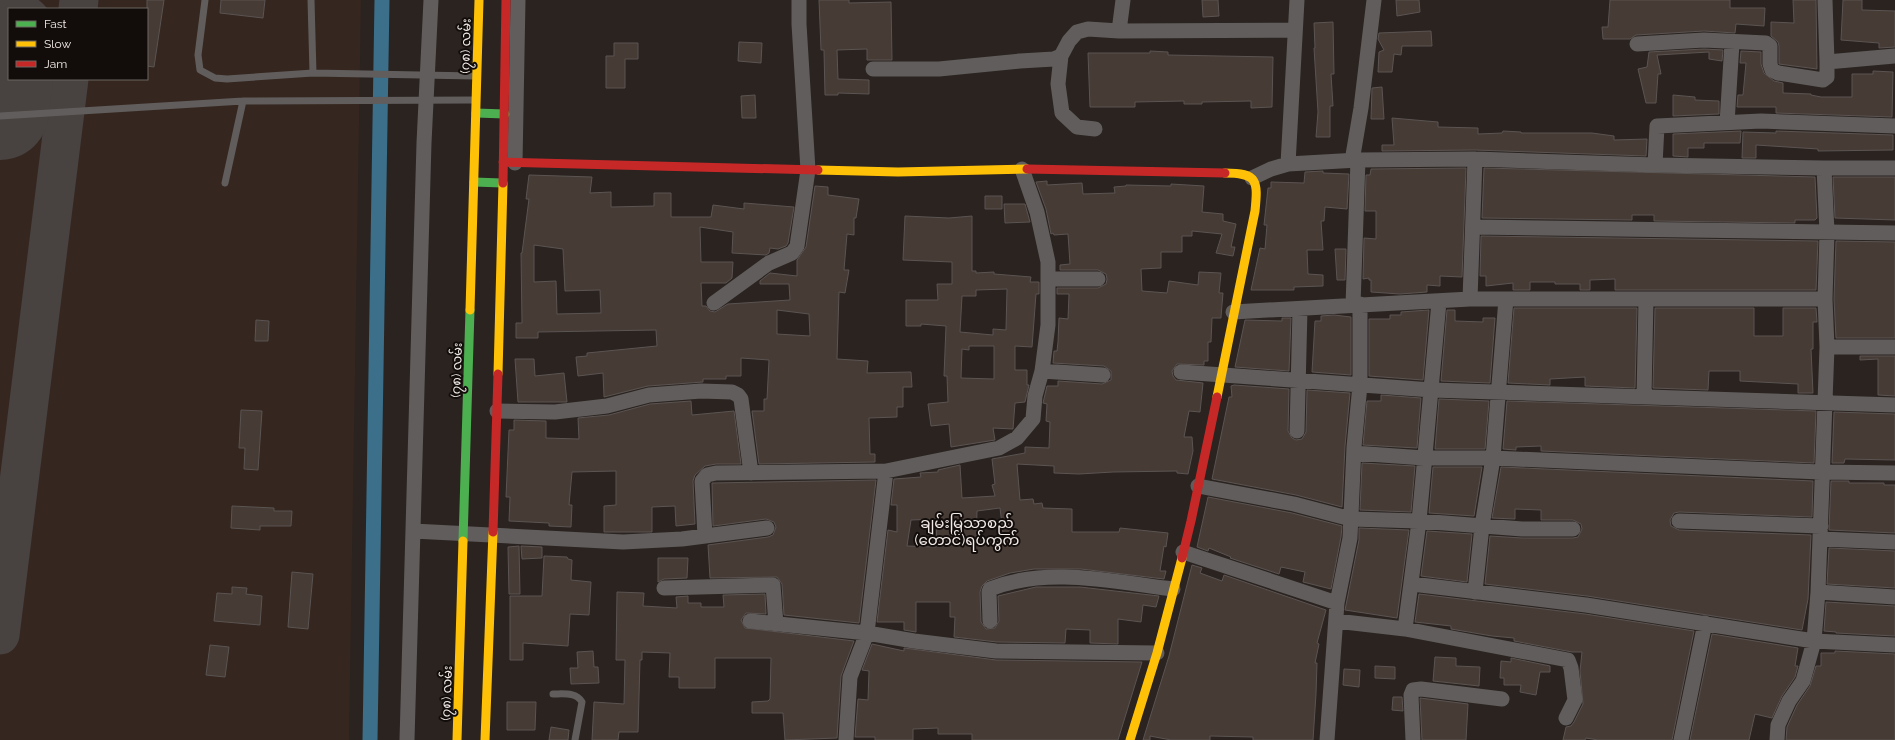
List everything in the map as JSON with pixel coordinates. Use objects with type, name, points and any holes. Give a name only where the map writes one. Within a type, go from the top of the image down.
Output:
[{"type":"main road","name":"(၇၈) လမ်း","points":[[457,740],[479,0]]},
{"type":"main road","points":[[485,740],[497,411],[502,184],[509,162],[505,114],[506,0]]},
{"type":"main road","points":[[476,113],[505,114]]},
{"type":"main road","points":[[509,162],[898,172],[1022,169],[1243,173],[1252,178],[1257,190],[1255,211],[1198,486],[1157,653],[1130,740]]},
{"type":"main road","points":[[474,182],[502,184]]},
{"type":"street","points":[[407,740],[426,99],[431,0]]},
{"type":"street","points":[[509,162],[518,0]]},
{"type":"street","points":[[714,303],[768,263],[792,253],[797,246],[808,170],[799,24],[799,0]]},
{"type":"street","points":[[1119,31],[1123,0]]},
{"type":"street","points":[[1288,164],[1297,0]]},
{"type":"street","points":[[1327,740],[1337,603],[1350,538],[1354,453],[1360,385],[1356,304],[1355,160],[1374,0]]},
{"type":"street","points":[[1637,44],[1704,40],[1732,43],[1766,43],[1770,46],[1770,64],[1772,70],[1778,73],[1823,80],[1827,77],[1825,0]]},
{"type":"street","points":[[1094,129],[1077,127],[1062,113],[1058,84],[1061,56],[1069,41],[1077,32],[1088,29],[1119,31],[1295,30]]},
{"type":"street","points":[[1727,123],[1732,43]]},
{"type":"street","points":[[873,69],[939,69],[1020,60],[1054,59],[1061,56]]},
{"type":"street","points":[[1827,62],[1895,56]]},
{"type":"street","points":[[1655,165],[1657,126],[1761,121],[1895,126]]},
{"type":"street","points":[[1470,299],[1475,159]]},
{"type":"street","points":[[1252,178],[1271,169],[1288,164],[1355,160],[1475,159],[1655,165],[1895,168]]},
{"type":"street","points":[[1777,740],[1778,724],[1789,701],[1802,681],[1814,641],[1821,532],[1821,472],[1827,347],[1825,299],[1827,232],[1824,168]]},
{"type":"street","points":[[705,536],[702,481],[707,475],[716,473],[886,471],[999,448],[1017,438],[1033,419],[1035,396],[1042,371],[1048,325],[1048,262],[1037,212],[1022,169]]},
{"type":"street","points":[[1473,227],[1895,233]]},
{"type":"street","points":[[1048,279],[1098,279]]},
{"type":"street","points":[[1233,312],[1300,309],[1356,304],[1439,302],[1470,299],[1825,299]]},
{"type":"street","points":[[1475,592],[1482,526],[1493,458],[1506,299]]},
{"type":"street","points":[[1644,397],[1646,299]]},
{"type":"street","points":[[1405,629],[1419,521],[1439,302]]},
{"type":"street","points":[[1297,431],[1297,380],[1300,309]]},
{"type":"street","points":[[1827,347],[1895,347]]},
{"type":"street","points":[[1042,371],[1103,375]]},
{"type":"street","points":[[1181,372],[1432,390],[1895,405]]},
{"type":"street","points":[[497,411],[555,412],[607,406],[649,395],[701,391],[732,392],[738,395],[741,399],[750,473]]},
{"type":"street","points":[[1354,453],[1424,458],[1493,458],[1821,472],[1895,473]]},
{"type":"street","points":[[846,740],[850,677],[867,633],[886,471]]},
{"type":"street","points":[[1198,486],[1294,504],[1351,519],[1419,521],[1522,529],[1573,529]]},
{"type":"street","points":[[1679,521],[1821,532],[1895,542]]},
{"type":"street","points":[[413,531],[464,535],[623,542],[705,536],[767,528]]},
{"type":"street","points":[[1183,552],[1337,603]]},
{"type":"street","points":[[990,621],[990,589],[1014,580],[1034,577],[1085,578],[1173,590]]},
{"type":"street","points":[[1412,584],[1586,605],[1814,641],[1895,645]]},
{"type":"street","points":[[664,588],[773,585],[776,624]]},
{"type":"street","points":[[1818,592],[1895,597]]},
{"type":"street","points":[[750,621],[867,633],[914,641],[996,651],[1157,653]]},
{"type":"street","points":[[1336,621],[1405,629],[1568,660],[1571,668],[1575,700],[1566,718]]},
{"type":"street","points":[[1681,740],[1705,624]]},
{"type":"street","points":[[1413,740],[1412,690],[1421,689],[1502,699]]},
{"type":"lane","points":[[205,0],[198,55],[200,70],[215,78],[227,79],[313,73],[392,73],[477,76]]},
{"type":"lane","points":[[311,0],[313,73]]},
{"type":"lane","points":[[0,116],[243,101],[426,99],[477,100]]},
{"type":"lane","points":[[225,184],[243,101]]},
{"type":"lane","points":[[553,694],[572,694],[579,697],[582,702],[575,740]]},
{"type":"shaded area","points":[[0,0],[361,0],[349,740],[0,740]]},
{"type":"building","points":[[147,0],[164,0],[154,67],[148,66]]},
{"type":"building","points":[[221,0],[265,0],[263,18],[220,13]]},
{"type":"building","points":[[819,0],[849,0],[849,3],[891,2],[892,60],[867,60],[867,49],[837,50],[838,79],[869,80],[869,94],[838,93],[838,95],[825,95],[824,50],[821,50]]},
{"type":"building","points":[[1202,0],[1218,0],[1219,16],[1203,17]]},
{"type":"building","points":[[1396,0],[1419,0],[1420,12],[1397,16]]},
{"type":"building","points":[[1610,0],[1730,0],[1730,8],[1765,8],[1764,26],[1736,24],[1735,33],[1704,31],[1636,35],[1630,39],[1603,39],[1602,27],[1608,27]]},
{"type":"building","points":[[1793,0],[1816,0],[1817,69],[1779,64],[1779,46],[1778,42],[1771,36],[1771,22],[1794,23]]},
{"type":"building","points":[[1843,0],[1862,0],[1862,10],[1895,11],[1895,47],[1879,48],[1879,43],[1841,40]]},
{"type":"building","points":[[1333,22],[1334,74],[1331,74],[1333,106],[1330,106],[1330,137],[1316,137],[1318,112],[1314,23]]},
{"type":"building","points":[[1431,31],[1432,46],[1402,46],[1401,55],[1394,54],[1392,72],[1378,72],[1379,52],[1384,50],[1378,39],[1379,33]]},
{"type":"building","points":[[739,42],[762,43],[761,63],[738,61]]},
{"type":"building","points":[[614,43],[638,43],[638,59],[625,59],[625,88],[606,88],[606,56],[614,56]]},
{"type":"building","points":[[1704,49],[1723,50],[1722,61],[1709,59],[1709,52],[1657,55],[1661,74],[1658,74],[1656,103],[1646,103],[1638,69],[1647,67],[1649,52]]},
{"type":"building","points":[[1150,51],[1168,52],[1168,55],[1273,57],[1272,107],[1251,108],[1251,101],[1184,104],[1184,101],[1135,102],[1135,107],[1090,107],[1088,53],[1150,53]]},
{"type":"building","points":[[1741,51],[1761,52],[1761,64],[1764,73],[1774,81],[1783,83],[1783,93],[1811,94],[1821,97],[1852,97],[1852,74],[1873,74],[1873,71],[1893,72],[1892,117],[1776,113],[1776,107],[1737,107],[1738,95],[1743,95],[1746,63],[1740,63]]},
{"type":"building","points":[[1382,87],[1384,119],[1371,119],[1372,88]]},
{"type":"building","points":[[755,95],[756,118],[742,118],[741,96]]},
{"type":"building","points":[[1673,95],[1695,97],[1695,100],[1719,101],[1719,114],[1673,116]]},
{"type":"building","points":[[1392,118],[1438,122],[1438,127],[1478,128],[1478,134],[1502,133],[1503,131],[1521,133],[1592,133],[1614,136],[1614,140],[1647,139],[1646,156],[1475,150],[1382,151],[1382,145],[1394,145]]},
{"type":"building","points":[[1741,131],[1740,143],[1704,143],[1704,148],[1688,148],[1688,157],[1673,156],[1673,134]]},
{"type":"building","points":[[1776,131],[1893,135],[1893,150],[1818,151],[1818,149],[1756,145],[1756,158],[1742,158],[1743,132],[1776,133]]},
{"type":"building","points":[[1466,168],[1462,277],[1440,276],[1440,286],[1427,285],[1427,292],[1400,294],[1371,292],[1371,280],[1369,280],[1369,278],[1363,279],[1364,238],[1376,239],[1376,211],[1365,211],[1366,175],[1370,175],[1371,169]]},
{"type":"building","points":[[1484,168],[1815,177],[1817,218],[1815,220],[1795,220],[1795,223],[1654,221],[1654,215],[1632,215],[1632,220],[1482,218]]},
{"type":"building","points":[[1323,171],[1323,173],[1349,174],[1347,209],[1325,207],[1324,221],[1321,221],[1323,250],[1307,250],[1308,274],[1323,275],[1323,286],[1294,287],[1294,290],[1251,290],[1260,248],[1265,249],[1267,225],[1264,225],[1268,188],[1271,188],[1271,182],[1304,183],[1305,172]]},
{"type":"building","points":[[529,175],[592,177],[590,193],[611,192],[611,207],[654,206],[654,193],[671,193],[671,217],[711,217],[713,205],[744,209],[744,203],[794,207],[788,243],[786,246],[778,249],[770,248],[769,253],[766,255],[732,253],[733,232],[700,227],[701,262],[733,262],[732,278],[726,283],[701,283],[702,306],[706,306],[710,311],[715,312],[728,304],[790,300],[789,284],[760,284],[760,281],[770,273],[797,276],[797,260],[806,247],[815,186],[828,187],[828,195],[859,199],[856,218],[854,218],[854,235],[847,234],[844,270],[849,270],[845,293],[839,292],[837,359],[868,361],[867,373],[911,372],[912,387],[903,387],[903,407],[897,407],[897,417],[869,418],[870,454],[875,454],[875,462],[759,464],[752,411],[764,411],[764,399],[767,399],[769,360],[741,358],[741,376],[726,376],[726,379],[703,379],[703,382],[648,386],[604,397],[603,373],[578,376],[576,357],[587,356],[587,353],[657,346],[656,330],[538,332],[538,338],[516,338],[516,323],[522,323],[521,253],[529,199],[526,199]],"holes":[[[534,245],[563,249],[565,291],[600,290],[601,313],[557,314],[556,281],[534,282]],[[777,310],[809,314],[810,336],[777,334]]]},
{"type":"building","points":[[1833,177],[1895,177],[1895,220],[1835,218]]},
{"type":"building","points":[[1047,181],[1047,185],[1082,183],[1083,194],[1115,193],[1114,187],[1126,185],[1171,186],[1171,184],[1204,186],[1202,212],[1223,214],[1223,221],[1236,224],[1231,247],[1235,247],[1233,256],[1216,253],[1222,234],[1192,231],[1192,236],[1182,236],[1182,252],[1161,252],[1161,268],[1141,269],[1142,291],[1167,293],[1169,281],[1198,285],[1199,272],[1221,273],[1219,293],[1223,293],[1221,318],[1212,318],[1211,342],[1208,342],[1208,361],[1204,361],[1204,365],[1177,364],[1172,371],[1176,380],[1203,383],[1200,412],[1189,411],[1184,437],[1192,437],[1193,451],[1188,474],[1177,473],[1177,471],[1079,474],[1054,473],[1054,466],[1017,464],[1020,500],[1033,499],[1034,504],[1042,503],[1043,508],[1072,509],[1072,532],[1119,532],[1120,528],[1168,533],[1166,547],[1164,546],[1160,571],[1166,571],[1164,579],[1081,569],[1034,569],[1010,573],[987,581],[982,586],[980,592],[981,622],[986,629],[995,628],[999,621],[998,596],[1036,587],[1080,587],[1159,596],[1156,607],[1143,605],[1141,622],[1118,619],[1118,644],[1090,643],[1090,630],[1066,629],[1065,643],[997,642],[954,637],[955,617],[950,617],[950,602],[916,602],[916,632],[904,630],[904,622],[877,622],[888,530],[897,532],[897,505],[891,505],[894,479],[921,477],[920,473],[938,472],[938,470],[960,465],[962,498],[995,496],[992,485],[995,484],[992,459],[1025,453],[1025,447],[1049,448],[1050,422],[1046,421],[1047,404],[1043,403],[1047,386],[1058,386],[1058,381],[1102,384],[1111,380],[1111,371],[1104,366],[1053,363],[1054,351],[1057,351],[1059,318],[1068,319],[1069,294],[1057,294],[1057,288],[1098,288],[1106,284],[1107,279],[1106,274],[1098,270],[1060,270],[1060,265],[1070,264],[1068,234],[1051,234],[1046,209],[1036,182]],"holes":[[[1000,508],[1004,541],[976,544],[977,511]],[[937,519],[936,547],[907,546],[911,520]]]},
{"type":"building","points":[[985,196],[1002,196],[1002,209],[985,209]]},
{"type":"building","points":[[1004,204],[1025,204],[1030,222],[1005,223]]},
{"type":"building","points":[[905,216],[949,218],[972,216],[972,271],[976,271],[976,273],[994,272],[994,274],[1031,277],[1030,282],[1039,282],[1039,294],[1036,294],[1032,347],[1015,346],[1015,370],[1027,370],[1027,385],[1029,385],[1025,402],[1015,403],[1013,429],[993,428],[995,440],[951,447],[949,424],[931,426],[928,404],[948,402],[947,376],[944,376],[946,326],[921,324],[921,326],[906,326],[906,300],[938,300],[937,284],[952,284],[952,262],[903,260]],"holes":[[[1007,289],[1006,330],[993,329],[993,335],[960,332],[962,296],[976,296],[976,290]],[[969,346],[994,346],[994,379],[961,378],[962,349],[969,350]]]},
{"type":"building","points":[[1481,236],[1818,241],[1816,290],[1615,290],[1615,279],[1590,280],[1590,290],[1580,290],[1580,284],[1555,284],[1555,282],[1530,282],[1530,290],[1513,290],[1513,283],[1486,286],[1486,276],[1480,276]]},
{"type":"building","points":[[1836,241],[1895,242],[1895,338],[1836,338],[1834,299]]},
{"type":"building","points":[[1335,249],[1346,249],[1345,280],[1337,280]]},
{"type":"building","points":[[1514,308],[1637,308],[1635,388],[1585,386],[1585,377],[1550,379],[1550,385],[1508,383]]},
{"type":"building","points":[[1655,308],[1754,308],[1754,336],[1783,336],[1783,308],[1816,308],[1817,322],[1813,322],[1813,349],[1811,349],[1813,393],[1798,393],[1798,384],[1740,381],[1740,371],[1709,371],[1708,390],[1653,388]]},
{"type":"building","points":[[1429,310],[1423,380],[1369,376],[1369,319],[1390,319],[1390,315],[1401,315],[1401,312]]},
{"type":"building","points":[[1447,310],[1455,310],[1455,321],[1483,322],[1483,318],[1495,318],[1490,383],[1441,381]]},
{"type":"building","points":[[1334,315],[1351,317],[1351,375],[1312,372],[1315,321],[1321,321],[1321,316]]},
{"type":"building","points":[[1282,318],[1291,318],[1289,371],[1235,367],[1245,320],[1282,321]]},
{"type":"building","points":[[256,320],[269,321],[268,341],[255,341]]},
{"type":"building","points":[[1860,356],[1895,356],[1895,396],[1878,395],[1878,359],[1860,360]]},
{"type":"building","points":[[515,359],[534,359],[535,376],[564,373],[567,402],[518,402]]},
{"type":"building","points":[[1231,386],[1289,389],[1288,431],[1292,438],[1296,440],[1302,439],[1306,432],[1307,390],[1350,393],[1345,446],[1342,507],[1296,495],[1212,479],[1229,397],[1232,397]]},
{"type":"building","points":[[1381,395],[1421,398],[1417,448],[1363,445],[1367,401],[1381,401]]},
{"type":"building","points":[[1439,399],[1489,401],[1485,449],[1435,449]]},
{"type":"building","points":[[691,401],[692,415],[734,411],[741,464],[716,464],[705,466],[695,475],[693,481],[695,524],[676,526],[675,506],[652,507],[652,532],[604,532],[604,506],[616,505],[616,471],[572,472],[569,505],[572,505],[571,527],[549,526],[549,523],[509,521],[510,497],[506,497],[509,430],[514,430],[514,420],[546,421],[546,438],[579,439],[578,418],[609,415],[650,404]]},
{"type":"building","points":[[1507,401],[1816,411],[1814,463],[1541,451],[1541,446],[1516,447],[1516,450],[1503,449]]},
{"type":"building","points":[[241,410],[262,411],[258,470],[244,469],[245,448],[239,448]]},
{"type":"building","points":[[1834,412],[1895,414],[1895,460],[1845,459],[1844,463],[1832,463]]},
{"type":"building","points":[[1362,463],[1415,466],[1411,512],[1360,510]]},
{"type":"building","points":[[1433,467],[1482,467],[1474,516],[1429,513]]},
{"type":"building","points":[[1501,467],[1813,481],[1812,517],[1679,512],[1674,513],[1670,520],[1671,526],[1679,530],[1811,535],[1808,599],[1802,630],[1587,596],[1485,584],[1490,536],[1522,538],[1573,538],[1578,537],[1582,529],[1581,524],[1573,520],[1541,520],[1541,510],[1515,509],[1515,519],[1492,518]]},
{"type":"building","points":[[876,480],[859,623],[784,615],[782,584],[777,577],[710,578],[708,545],[768,537],[773,535],[776,527],[774,522],[766,519],[713,526],[712,483]]},
{"type":"building","points":[[1831,481],[1849,481],[1849,483],[1884,483],[1884,485],[1895,485],[1895,533],[1829,530]]},
{"type":"building","points":[[1208,497],[1292,513],[1342,526],[1331,589],[1303,582],[1305,572],[1281,567],[1279,574],[1230,558],[1231,557],[1209,548],[1208,551],[1197,547]]},
{"type":"building","points":[[232,506],[274,508],[274,511],[292,511],[291,526],[260,526],[260,530],[231,528]]},
{"type":"building","points":[[1359,528],[1409,530],[1397,618],[1345,610],[1359,540]]},
{"type":"building","points":[[1427,531],[1472,534],[1467,582],[1421,576]]},
{"type":"building","points":[[519,546],[520,594],[509,594],[508,547]]},
{"type":"building","points":[[521,546],[542,547],[542,558],[522,559]]},
{"type":"building","points":[[1829,548],[1895,551],[1895,588],[1827,584]]},
{"type":"building","points":[[544,556],[567,557],[568,559],[572,560],[571,580],[591,582],[589,615],[570,614],[568,646],[523,643],[523,660],[510,660],[510,596],[542,596]]},
{"type":"building","points":[[658,558],[688,558],[687,578],[664,579],[658,582]]},
{"type":"building","points":[[1192,565],[1202,568],[1200,573],[1222,581],[1224,575],[1326,610],[1317,643],[1319,644],[1315,663],[1317,663],[1313,740],[1253,740],[1253,737],[1210,736],[1210,740],[1171,740],[1150,736],[1150,740],[1143,740],[1169,656]]},
{"type":"building","points":[[292,572],[313,574],[308,629],[288,627]]},
{"type":"building","points":[[232,587],[247,588],[246,594],[262,596],[260,625],[214,621],[217,593],[232,594]]},
{"type":"building","points":[[617,592],[644,593],[643,606],[677,608],[676,597],[688,596],[688,603],[701,603],[701,607],[724,607],[723,595],[765,594],[766,614],[746,613],[741,620],[745,628],[854,641],[841,676],[837,738],[785,740],[783,713],[752,713],[752,702],[768,701],[770,699],[771,658],[715,658],[715,688],[679,688],[679,677],[669,677],[670,653],[642,652],[642,660],[640,660],[638,732],[619,732],[618,740],[592,740],[594,702],[624,704],[625,660],[616,660]]},
{"type":"building","points":[[1419,594],[1585,614],[1694,631],[1672,740],[1598,740],[1586,738],[1585,740],[1563,740],[1566,727],[1571,726],[1574,722],[1583,704],[1580,671],[1582,652],[1572,652],[1514,641],[1514,638],[1451,629],[1451,626],[1415,622]]},
{"type":"building","points":[[1826,602],[1895,606],[1895,636],[1824,631]]},
{"type":"building","points":[[1712,634],[1798,648],[1795,666],[1798,666],[1795,677],[1782,696],[1772,718],[1755,714],[1749,740],[1690,740]]},
{"type":"building","points":[[872,644],[904,651],[904,648],[996,660],[1142,662],[1118,740],[972,740],[972,734],[938,734],[938,728],[913,729],[913,740],[875,740],[875,737],[855,737],[858,699],[868,700],[869,671],[862,670]]},
{"type":"building","points":[[210,645],[229,647],[225,677],[206,675]]},
{"type":"building","points":[[593,651],[594,667],[598,667],[599,683],[571,684],[570,668],[578,668],[577,652]]},
{"type":"building","points":[[1835,651],[1895,654],[1895,740],[1786,740],[1787,727],[1797,705],[1810,686],[1816,666],[1821,666],[1821,653],[1835,653]]},
{"type":"building","points":[[1435,657],[1456,658],[1456,666],[1480,667],[1479,686],[1433,681]]},
{"type":"building","points":[[1511,658],[1550,666],[1550,672],[1540,672],[1536,695],[1520,692],[1521,685],[1504,685],[1504,678],[1500,678],[1501,661],[1511,662]]},
{"type":"building","points":[[1375,666],[1395,667],[1395,679],[1375,678]]},
{"type":"building","points":[[1344,669],[1360,670],[1359,687],[1343,685]]},
{"type":"building","points":[[1393,697],[1402,697],[1403,711],[1392,710]]},
{"type":"building","points":[[1420,698],[1468,704],[1466,740],[1422,740]]},
{"type":"building","points":[[507,702],[536,702],[535,730],[507,730]]},
{"type":"building","points":[[551,727],[569,730],[568,740],[549,740]]},
{"type":"waterway","points":[[370,740],[382,0]]},
{"type":"taxiway","points":[[78,8],[79,0]]},
{"type":"taxiway","points":[[0,635],[69,80]]},
{"type":"runway","points":[[0,111],[8,47]]},
{"type":"traffic: fast","points":[[476,113],[505,114]]},
{"type":"traffic: fast","points":[[474,182],[502,183]]},
{"type":"traffic: fast","points":[[463,541],[470,310]]},
{"type":"traffic: slow","points":[[470,310],[479,0]]},
{"type":"traffic: slow","points":[[818,170],[898,172],[1027,169]]},
{"type":"traffic: slow","points":[[1217,397],[1256,201],[1256,186],[1250,177],[1236,173],[1225,173]]},
{"type":"traffic: slow","points":[[498,374],[503,183]]},
{"type":"traffic: slow","points":[[485,740],[493,532]]},
{"type":"traffic: slow","points":[[457,740],[463,541]]},
{"type":"traffic: slow","points":[[1130,740],[1157,653],[1182,558]]},
{"type":"traffic: jam","points":[[503,183],[506,0]]},
{"type":"traffic: jam","points":[[503,162],[818,170]]},
{"type":"traffic: jam","points":[[1027,169],[1225,173]]},
{"type":"traffic: jam","points":[[493,532],[498,374]]},
{"type":"traffic: jam","points":[[1182,558],[1217,397]]},
{"type":"district","name":"ချမ်းမြသာစည် (တောင်)ရပ်ကွက်","points":[[967,532]]}]
